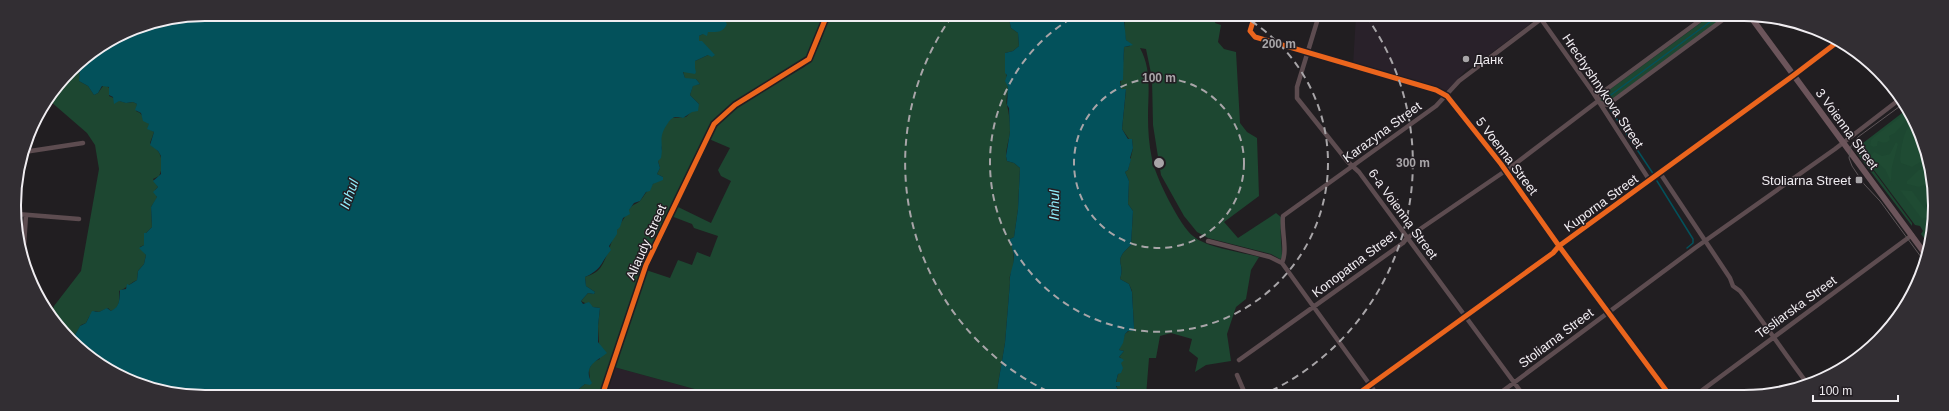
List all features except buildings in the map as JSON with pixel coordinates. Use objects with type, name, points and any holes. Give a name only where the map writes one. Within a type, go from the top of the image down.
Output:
[{"type":"main road","name":"3 Voienna Street","points":[[1754,21],[1922,250]]},
{"type":"street","name":"Aliaudy Street","points":[[604,390],[646,265],[714,124],[735,105],[809,59],[825,21]]},
{"type":"street","name":"5 Voenna Street","points":[[1254,21],[1251,33],[1255,37],[1436,90],[1447,96],[1505,170],[1559,246],[1609,311],[1613,320],[1666,390]]},
{"type":"street","name":"6-a Voienna Street","points":[[1317,21],[1297,87],[1297,98],[1353,166],[1519,390]]},
{"type":"street","name":"Karazyna Street","points":[[1282,263],[1283,233],[1281,228],[1283,216],[1436,106],[1447,96],[1459,81],[1536,21]]},
{"type":"street","name":"Hrechyshnykova Street","points":[[1544,21],[1650,181]]},
{"type":"street","name":"Konopatna Street","points":[[1238,360],[1403,243],[1407,238],[1505,170],[1598,101],[1600,94],[1699,21]]},
{"type":"street","points":[[1598,101],[1606,105],[1614,100],[1721,21]]},
{"type":"street","name":"Kuporna Street","points":[[1364,390],[1465,318],[1553,253],[1559,246],[1794,76],[1834,45]]},
{"type":"street","name":"Stoliarna Street","points":[[1504,390],[1609,311],[1844,142],[1896,102]]},
{"type":"street","points":[[29,151],[83,143]]},
{"type":"street","points":[[1660,173],[1706,241],[1733,286],[1740,291],[1775,336],[1782,349],[1804,379]]},
{"type":"street","points":[[21,214],[79,219]]},
{"type":"street","points":[[24,238],[26,215]]},
{"type":"street","name":"Tesliarska Street","points":[[1701,390],[1912,235]]},
{"type":"street","points":[[1208,241],[1270,257],[1282,263],[1373,390]]},
{"type":"street","points":[[1237,375],[1243,390]]},
{"type":"shaded area","points":[[1356,21],[1529,21],[1530,24],[1478,63],[1466,70],[1447,91],[1353,65]]},
{"type":"shaded area","points":[[614,367],[698,390],[607,390]]},
{"type":"green space","points":[[726,21],[822,21],[807,58],[734,104],[712,124],[643,264],[601,390],[578,390],[590,380],[589,369],[593,362],[600,359],[598,326],[600,308],[593,307],[581,301],[588,293],[594,294],[595,292],[586,286],[585,277],[596,272],[602,265],[615,234],[630,208],[640,201],[653,184],[663,177],[657,174],[660,168],[658,161],[662,148],[660,140],[666,125],[671,118],[686,117],[699,104],[690,95],[693,85],[700,84],[696,79],[685,79],[683,71],[695,68],[695,61],[708,55],[699,41],[699,36]]},
{"type":"green space","points":[[827,21],[1009,21],[1011,28],[1018,33],[1019,46],[1013,51],[1005,53],[1008,89],[1007,103],[1010,130],[1006,157],[1007,161],[1014,163],[1020,168],[1018,209],[1014,237],[1010,239],[1014,266],[1010,275],[1005,343],[997,390],[698,390],[614,367],[646,270],[670,278],[678,260],[692,265],[697,252],[710,257],[718,236],[694,228],[692,224],[671,216],[676,206],[711,223],[731,181],[721,176],[718,170],[730,148],[709,139],[717,126],[727,115],[751,97],[804,67],[817,50]]},
{"type":"green space","points":[[1125,21],[1216,21],[1215,23],[1221,25],[1218,42],[1224,49],[1236,52],[1240,123],[1247,132],[1257,138],[1259,196],[1224,222],[1238,238],[1276,213],[1282,218],[1282,258],[1280,259],[1271,254],[1208,238],[1197,232],[1184,216],[1161,175],[1153,125],[1152,78],[1146,49],[1140,48],[1144,56],[1148,73],[1148,128],[1152,159],[1158,177],[1175,212],[1188,231],[1199,240],[1215,247],[1259,257],[1251,270],[1246,299],[1236,307],[1227,334],[1231,361],[1206,365],[1195,372],[1198,358],[1189,351],[1192,339],[1171,333],[1160,336],[1156,358],[1149,358],[1146,390],[1118,390],[1116,386],[1121,364],[1121,358],[1119,357],[1124,351],[1119,350],[1125,334],[1134,327],[1132,291],[1129,284],[1120,279],[1120,259],[1131,245],[1133,211],[1128,204],[1129,181],[1125,172],[1128,170],[1133,148],[1132,139],[1129,139],[1122,129],[1126,90],[1121,89],[1124,47],[1130,46],[1126,40]]},
{"type":"green space","points":[[1703,21],[1719,21],[1604,104],[1600,102],[1601,96]]},
{"type":"green space","points":[[80,71],[79,81],[88,86],[94,95],[98,93],[103,86],[107,86],[110,89],[109,96],[123,102],[133,102],[137,104],[136,111],[140,113],[149,124],[149,129],[154,132],[150,143],[159,153],[162,166],[159,176],[153,179],[158,187],[155,190],[157,198],[151,207],[152,227],[146,233],[144,245],[140,247],[146,255],[144,264],[138,271],[137,280],[119,291],[119,303],[114,309],[111,311],[108,308],[99,312],[95,311],[86,323],[81,325],[74,335],[53,309],[81,271],[99,169],[95,145],[87,133],[52,103]]},
{"type":"green space","points":[[1903,113],[1918,146],[1922,158],[1926,181],[1928,193],[1928,218],[1924,239],[1921,234],[1923,231],[1920,226],[1915,225],[1859,150],[1863,143]]},
{"type":"green space","points":[[1904,114],[1907,120],[1895,133],[1889,136],[1890,140],[1884,143],[1878,141],[1877,146],[1874,147],[1870,145],[1871,140]]},
{"type":"green space","points":[[1909,126],[1914,135],[1922,160],[1912,167],[1901,163],[1900,160],[1902,145],[1906,130]]},
{"type":"green space","points":[[1896,142],[1898,144],[1892,167],[1891,182],[1885,169],[1874,160],[1871,155],[1874,152],[1882,156],[1890,154]]},
{"type":"green space","points":[[1858,150],[1912,223],[1912,226],[1856,152]]},
{"type":"green space","points":[[1924,169],[1926,184],[1919,187],[1907,184],[1907,181],[1919,170]]},
{"type":"green space","points":[[1900,190],[1912,191],[1928,213],[1928,217],[1922,219]]},
{"type":"water","name":"Inhul","points":[[193,21],[725,21],[727,24],[722,30],[717,32],[708,32],[707,36],[703,34],[699,36],[699,41],[702,41],[715,55],[712,57],[708,55],[695,61],[695,74],[683,72],[685,78],[696,79],[700,84],[693,86],[690,95],[699,104],[698,111],[692,112],[683,118],[678,117],[671,119],[665,128],[662,137],[661,158],[658,161],[660,168],[657,174],[663,177],[663,180],[653,184],[650,191],[646,192],[640,201],[634,203],[629,210],[630,214],[623,218],[620,227],[617,230],[617,234],[609,246],[611,250],[601,265],[585,277],[586,286],[595,292],[594,294],[588,293],[581,301],[583,304],[589,302],[593,307],[600,308],[598,342],[607,353],[590,368],[589,377],[592,383],[590,385],[585,384],[578,390],[193,390],[158,384],[146,380],[124,371],[103,359],[74,335],[80,326],[86,323],[92,311],[99,312],[107,308],[111,311],[114,309],[119,302],[120,290],[126,289],[127,284],[129,285],[137,280],[138,271],[144,264],[146,255],[139,248],[144,245],[144,233],[152,227],[151,207],[157,197],[153,192],[158,187],[153,181],[161,174],[161,156],[158,151],[150,145],[154,132],[147,129],[149,124],[143,121],[141,113],[135,110],[137,104],[133,102],[126,103],[119,101],[114,104],[113,97],[109,95],[109,87],[102,86],[98,93],[94,95],[88,86],[79,81],[80,71],[103,52],[124,40],[158,27]]},
{"type":"water","name":"Inhul","points":[[1009,21],[1124,21],[1126,40],[1133,45],[1124,47],[1123,80],[1120,81],[1121,89],[1126,89],[1122,129],[1128,139],[1132,139],[1133,148],[1128,170],[1125,172],[1129,181],[1128,204],[1133,211],[1131,245],[1120,259],[1120,279],[1129,284],[1132,292],[1134,331],[1128,331],[1125,334],[1123,343],[1119,350],[1124,351],[1119,357],[1124,360],[1121,363],[1123,368],[1121,373],[1118,374],[1116,382],[1120,382],[1120,386],[1116,386],[1118,390],[997,390],[1005,343],[1010,276],[1014,260],[1012,244],[1009,243],[1010,239],[1014,237],[1018,209],[1020,168],[1014,163],[1007,161],[1006,156],[1010,132],[1009,108],[1007,105],[1008,87],[1005,81],[1007,75],[1005,73],[1005,53],[1013,51],[1019,46],[1018,33],[1011,28]]},
{"type":"waterway","points":[[1606,103],[1604,100],[1711,21]]},
{"type":"waterway","points":[[1608,106],[1654,175]]},
{"type":"waterway","points":[[1657,181],[1693,239],[1693,243],[1687,248]]},
{"type":"tram line","points":[[1899,107],[1858,137],[1851,146],[1849,158],[1852,166],[1864,184],[1880,201],[1921,257]]},
{"type":"cycle path","points":[[604,390],[646,265],[714,124],[735,105],[809,59],[825,21]]},
{"type":"cycle path","points":[[1253,21],[1250,31],[1255,37],[1436,90],[1447,96],[1501,164],[1559,246],[1666,390]]},
{"type":"cycle path","points":[[1363,390],[1553,253],[1559,246],[1834,45]]},
{"type":"place","name":"Данк","points":[[1466,59]]},
{"type":"place","name":"Stoliarna Street","points":[[1859,180]]}]
